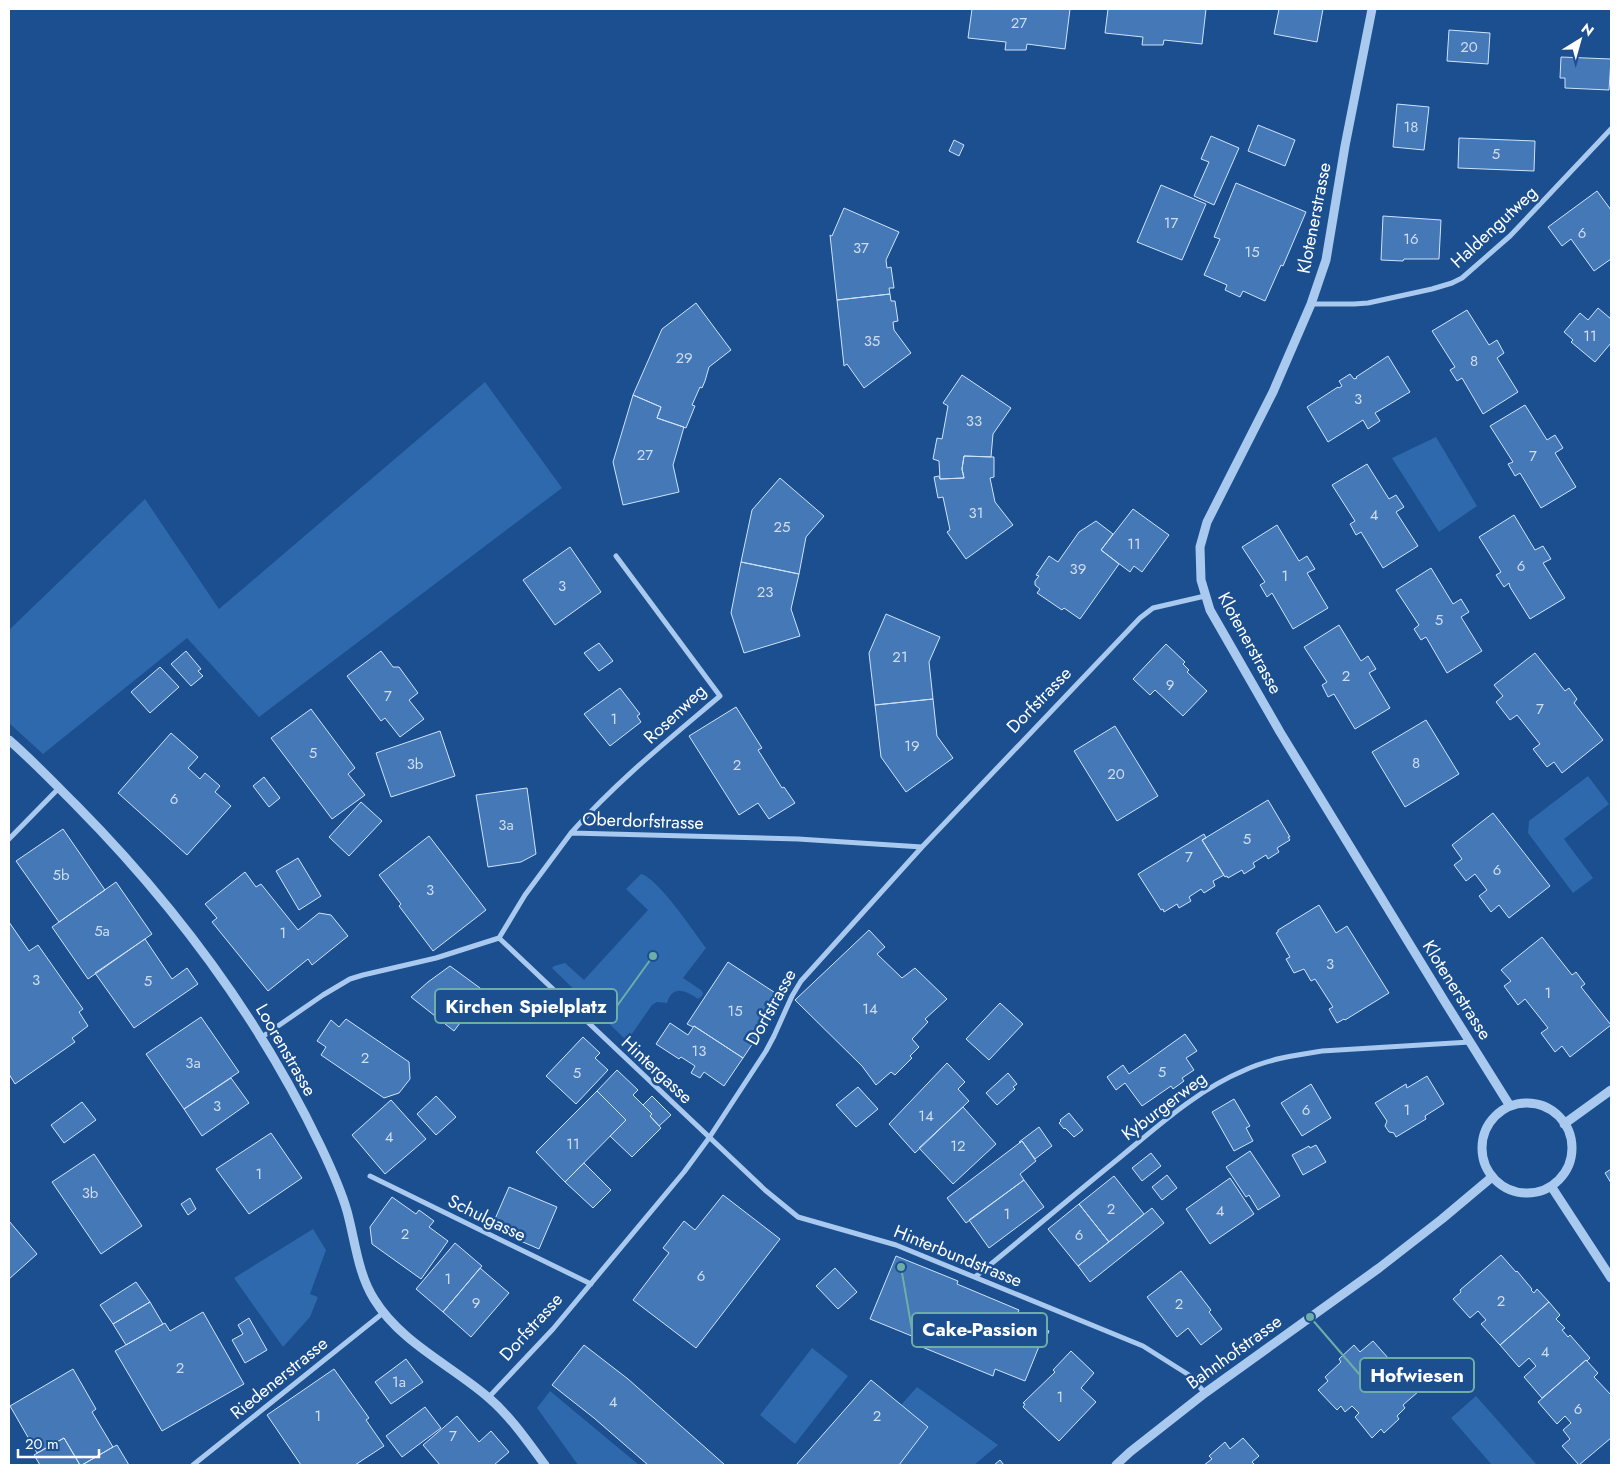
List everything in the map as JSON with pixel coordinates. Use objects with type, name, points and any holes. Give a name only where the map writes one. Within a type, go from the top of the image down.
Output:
[{"type":"street","name":"Klotenerstrasse","points":[[1372,9],[1345,146],[1326,260],[1311,304],[1273,392],[1205,528],[1200,547],[1201,580],[1205,596],[1217,624],[1280,732],[1510,1106]]},
{"type":"street","name":"Haldengutweg","points":[[1311,304],[1368,303],[1432,290],[1462,278],[1510,236],[1611,129]]},
{"type":"street","name":"Rosenweg","points":[[571,833],[622,780],[720,696],[616,556]]},
{"type":"street","name":"Dorfstrasse","points":[[488,1398],[553,1329],[684,1172],[709,1138],[766,1051],[801,981],[922,846],[1140,618],[1147,612],[1161,606],[1205,596]]},
{"type":"street","name":"Loorenstrasse","points":[[9,740],[117,847],[163,900],[217,970],[262,1037],[304,1112],[331,1170],[346,1209],[366,1282],[383,1313],[408,1338],[488,1398]]},
{"type":"street","points":[[9,839],[59,788]]},
{"type":"street","name":"Oberdorfstrasse","points":[[499,938],[525,895],[571,833],[798,839],[922,846]]},
{"type":"street","points":[[262,1037],[322,995],[350,979],[436,958],[499,938]]},
{"type":"street","name":"Hintergasse","points":[[499,938],[709,1138]]},
{"type":"street","name":"Kyburgerweg","points":[[975,1277],[1171,1115],[1231,1076],[1271,1061],[1315,1052],[1470,1042]]},
{"type":"street","points":[[1564,1124],[1611,1090]]},
{"type":"street","points":[[1525,1103],[1540,1106],[1554,1112],[1564,1124],[1570,1137],[1572,1151],[1568,1165],[1561,1177],[1550,1186],[1539,1191],[1526,1193],[1502,1186],[1492,1177],[1485,1165],[1482,1151],[1483,1137],[1488,1124],[1498,1113],[1510,1106],[1525,1103]]},
{"type":"street","name":"Hinterbundstrasse","points":[[709,1138],[765,1190],[798,1217],[896,1245],[1143,1346],[1189,1375],[1205,1392]]},
{"type":"street","name":"Schulgasse","points":[[370,1176],[591,1284]]},
{"type":"street","name":"Bahnhofstrasse","points":[[1116,1465],[1205,1392],[1379,1268],[1492,1177]]},
{"type":"street","points":[[1550,1186],[1611,1278]]},
{"type":"street","name":"Riedenerstrasse","points":[[193,1465],[383,1313]]},
{"type":"street","points":[[488,1398],[516,1427],[545,1465]]},
{"type":"shaded area","points":[[485,382],[562,488],[259,717],[187,638],[43,754],[9,723],[9,630],[145,499],[219,609]]},
{"type":"shaded area","points":[[1436,437],[1477,506],[1439,532],[1392,458]]},
{"type":"shaded area","points":[[1588,776],[1609,804],[1564,839],[1593,878],[1573,893],[1528,833],[1529,821]]},
{"type":"shaded area","points":[[641,874],[657,885],[666,895],[706,948],[683,978],[703,993],[698,999],[684,992],[676,991],[667,1003],[657,1002],[652,1005],[627,1041],[552,968],[565,963],[584,980],[648,910],[626,889]]},
{"type":"shaded area","points":[[313,1229],[326,1250],[310,1294],[318,1297],[310,1317],[283,1347],[234,1278]]},
{"type":"shaded area","points":[[812,1348],[848,1376],[795,1444],[760,1415]]},
{"type":"shaded area","points":[[917,1387],[998,1445],[974,1465],[899,1465],[928,1428],[901,1405]]},
{"type":"shaded area","points":[[550,1391],[639,1465],[578,1465],[537,1408]]},
{"type":"shaded area","points":[[1476,1396],[1537,1465],[1492,1465],[1451,1418]]},
{"type":"building","points":[[972,9],[1070,9],[1065,49],[1027,44],[1026,50],[1005,50],[1006,42],[968,38]]},
{"type":"building","points":[[1108,9],[1206,9],[1202,44],[1164,40],[1163,45],[1142,45],[1143,37],[1105,33]]},
{"type":"building","points":[[1279,9],[1323,9],[1317,42],[1274,34]]},
{"type":"building","points":[[1449,30],[1490,33],[1488,64],[1447,61]]},
{"type":"building","points":[[1561,57],[1611,59],[1609,90],[1565,88],[1565,78],[1560,78]]},
{"type":"building","points":[[1397,104],[1429,107],[1424,150],[1393,147]]},
{"type":"building","points":[[1258,125],[1295,140],[1285,166],[1248,151]]},
{"type":"building","points":[[1211,136],[1239,148],[1214,205],[1194,196],[1209,162],[1201,159]]},
{"type":"building","points":[[1459,138],[1535,141],[1534,171],[1458,168]]},
{"type":"building","points":[[954,140],[964,145],[959,156],[949,151]]},
{"type":"building","points":[[1236,183],[1306,212],[1283,266],[1281,265],[1265,301],[1243,291],[1240,297],[1225,290],[1227,285],[1204,275],[1220,239],[1214,237]]},
{"type":"building","points":[[1161,185],[1206,204],[1182,260],[1137,242]]},
{"type":"building","points":[[1597,191],[1611,210],[1611,259],[1594,271],[1571,239],[1562,246],[1548,227]]},
{"type":"building","points":[[844,208],[899,232],[886,260],[887,268],[891,267],[894,288],[889,288],[890,294],[837,300],[830,235],[832,236]]},
{"type":"building","points":[[1383,216],[1441,220],[1439,259],[1381,260]]},
{"type":"building","points":[[890,294],[891,301],[895,301],[898,321],[893,322],[894,330],[911,353],[864,388],[847,364],[844,366],[837,300]]},
{"type":"building","points":[[696,303],[731,350],[709,367],[702,388],[700,387],[692,405],[695,406],[686,428],[657,418],[661,407],[633,395],[662,329]]},
{"type":"building","points":[[1598,308],[1611,319],[1611,343],[1595,362],[1571,342],[1573,340],[1564,332],[1580,313],[1588,320]]},
{"type":"building","points":[[1467,310],[1489,345],[1497,340],[1504,353],[1497,358],[1518,392],[1483,414],[1462,378],[1457,381],[1450,370],[1455,367],[1432,331]]},
{"type":"building","points":[[1388,356],[1410,392],[1375,413],[1380,421],[1368,429],[1363,420],[1328,442],[1307,407],[1342,386],[1339,381],[1350,374],[1354,379],[1357,378]]},
{"type":"building","points":[[962,375],[1011,408],[993,434],[991,457],[964,456],[962,469],[964,478],[940,479],[939,461],[933,459],[937,438],[942,439],[948,406],[943,403]]},
{"type":"building","points":[[633,395],[661,407],[657,418],[684,427],[673,465],[679,492],[623,505],[613,462]]},
{"type":"building","points":[[1525,405],[1547,440],[1555,435],[1563,448],[1555,453],[1576,487],[1541,508],[1520,473],[1515,476],[1508,464],[1513,462],[1490,426]]},
{"type":"building","points":[[964,456],[994,457],[994,477],[990,478],[995,502],[1013,525],[966,559],[947,532],[950,530],[943,497],[938,498],[934,477],[939,476],[940,479],[964,478],[962,469]]},
{"type":"building","points":[[1367,464],[1389,499],[1396,495],[1404,507],[1396,512],[1418,546],[1383,568],[1361,532],[1356,535],[1350,524],[1355,521],[1332,485]]},
{"type":"building","points":[[780,478],[824,516],[806,537],[799,574],[741,562],[752,510]]},
{"type":"building","points":[[1133,509],[1169,535],[1142,572],[1134,566],[1130,572],[1101,550]]},
{"type":"building","points":[[1514,515],[1535,550],[1543,546],[1551,559],[1543,563],[1565,598],[1530,619],[1509,583],[1504,587],[1496,575],[1501,572],[1479,537]]},
{"type":"building","points":[[1096,521],[1113,534],[1101,550],[1119,564],[1080,619],[1064,608],[1062,610],[1037,593],[1040,589],[1035,585],[1035,581],[1039,576],[1036,575],[1049,556],[1058,562],[1079,532]]},
{"type":"building","points":[[1277,525],[1299,561],[1307,556],[1315,569],[1307,573],[1328,608],[1293,629],[1272,593],[1267,597],[1260,585],[1265,582],[1242,547]]},
{"type":"building","points":[[570,547],[601,592],[555,625],[523,580]]},
{"type":"building","points":[[741,562],[799,574],[791,609],[800,636],[744,653],[731,613]]},
{"type":"building","points":[[1431,568],[1453,604],[1461,599],[1469,612],[1461,617],[1482,651],[1447,673],[1426,637],[1421,640],[1414,629],[1419,625],[1396,590]]},
{"type":"building","points":[[886,614],[940,637],[929,662],[933,699],[875,705],[869,653]]},
{"type":"building","points":[[1339,625],[1361,661],[1368,656],[1376,669],[1369,673],[1390,708],[1355,729],[1334,694],[1328,697],[1322,685],[1327,682],[1304,647]]},
{"type":"building","points":[[599,643],[613,661],[599,671],[584,653]]},
{"type":"building","points":[[1166,644],[1185,662],[1183,664],[1189,670],[1187,672],[1207,691],[1183,716],[1155,690],[1150,695],[1133,679]]},
{"type":"building","points":[[186,651],[201,669],[198,671],[203,676],[191,686],[171,664]]},
{"type":"building","points":[[381,651],[393,667],[399,667],[418,693],[409,700],[424,719],[400,737],[385,718],[381,721],[347,676]]},
{"type":"building","points":[[1535,653],[1565,691],[1569,688],[1577,699],[1574,703],[1603,740],[1562,773],[1554,762],[1547,767],[1533,749],[1540,744],[1517,715],[1510,720],[1496,702],[1503,696],[1494,685]]},
{"type":"building","points":[[160,667],[179,687],[150,713],[131,692]]},
{"type":"building","points":[[620,688],[640,714],[637,716],[641,722],[610,746],[584,714]]},
{"type":"building","points":[[933,699],[937,736],[953,758],[906,792],[881,757],[875,705]]},
{"type":"building","points":[[736,707],[762,748],[758,750],[782,788],[784,787],[795,803],[769,819],[758,803],[739,815],[689,736]]},
{"type":"building","points":[[311,709],[355,768],[348,774],[365,795],[332,819],[271,738]]},
{"type":"building","points":[[1426,720],[1459,774],[1405,807],[1372,752]]},
{"type":"building","points":[[1115,726],[1158,796],[1117,821],[1074,751]]},
{"type":"building","points":[[440,731],[455,776],[391,797],[376,753]]},
{"type":"building","points":[[171,733],[198,757],[188,768],[200,779],[205,773],[220,786],[215,792],[231,806],[187,855],[118,793]]},
{"type":"building","points":[[264,777],[280,798],[269,807],[253,786]]},
{"type":"building","points":[[527,788],[536,854],[521,862],[488,867],[476,795]]},
{"type":"building","points":[[1268,800],[1290,840],[1277,848],[1279,852],[1268,859],[1266,855],[1253,863],[1255,867],[1244,874],[1242,870],[1228,878],[1227,876],[1225,877],[1202,840]]},
{"type":"building","points":[[361,802],[382,821],[349,856],[329,837]]},
{"type":"building","points":[[1493,813],[1550,886],[1509,918],[1499,905],[1491,912],[1479,896],[1487,890],[1475,874],[1466,881],[1454,865],[1462,859],[1452,845]]},
{"type":"building","points":[[63,829],[105,890],[59,922],[16,861]]},
{"type":"building","points":[[1204,834],[1206,838],[1202,840],[1224,875],[1213,881],[1215,886],[1204,893],[1201,889],[1189,897],[1191,901],[1179,908],[1177,904],[1164,912],[1138,874]]},
{"type":"building","points":[[429,836],[486,910],[433,951],[399,906],[401,904],[379,875]]},
{"type":"building","points":[[298,858],[321,896],[299,910],[276,871]]},
{"type":"building","points":[[245,872],[256,887],[261,884],[298,930],[319,913],[331,915],[348,936],[312,965],[308,959],[268,991],[212,922],[217,918],[205,904]]},
{"type":"building","points":[[116,882],[152,934],[88,979],[52,927]]},
{"type":"building","points":[[1319,905],[1336,933],[1347,926],[1389,993],[1337,1023],[1329,1009],[1333,1007],[1315,979],[1311,981],[1304,969],[1294,973],[1286,959],[1290,957],[1276,933]]},
{"type":"building","points":[[9,922],[29,951],[38,945],[83,1009],[79,1012],[88,1026],[72,1038],[75,1042],[15,1084],[9,1074]]},
{"type":"building","points":[[869,930],[885,947],[877,954],[902,978],[915,968],[947,999],[925,1019],[928,1022],[912,1039],[919,1047],[910,1056],[912,1058],[895,1075],[891,1072],[876,1085],[862,1066],[795,1000]]},
{"type":"building","points":[[1542,937],[1572,975],[1576,972],[1585,984],[1581,987],[1611,1025],[1570,1057],[1562,1046],[1555,1052],[1541,1033],[1548,1028],[1525,999],[1518,1005],[1504,986],[1511,981],[1501,970]]},
{"type":"building","points":[[145,939],[172,979],[187,968],[198,984],[134,1028],[95,973]]},
{"type":"building","points":[[728,962],[783,998],[743,1058],[694,1026],[687,1024]]},
{"type":"building","points":[[450,966],[484,991],[454,1031],[411,997]]},
{"type":"building","points":[[1000,1003],[1023,1024],[989,1060],[966,1039]]},
{"type":"building","points":[[201,1017],[239,1072],[184,1109],[146,1054]]},
{"type":"building","points":[[346,1019],[409,1062],[410,1079],[399,1093],[384,1098],[321,1055],[326,1047],[317,1041],[331,1020],[339,1027]]},
{"type":"building","points":[[670,1023],[688,1035],[694,1026],[743,1058],[724,1086],[704,1072],[700,1078],[691,1073],[695,1066],[681,1057],[679,1059],[656,1044]]},
{"type":"building","points":[[1185,1034],[1197,1051],[1186,1058],[1194,1070],[1182,1078],[1184,1081],[1173,1089],[1171,1086],[1142,1106],[1125,1083],[1116,1090],[1107,1077],[1123,1065],[1129,1074]]},
{"type":"building","points":[[583,1037],[600,1053],[595,1058],[608,1070],[576,1104],[546,1076]]},
{"type":"building","points":[[947,1063],[965,1082],[958,1089],[969,1101],[915,1153],[889,1124]]},
{"type":"building","points":[[617,1070],[638,1090],[633,1095],[652,1114],[650,1116],[661,1128],[632,1157],[610,1136],[626,1120],[597,1091]]},
{"type":"building","points":[[1008,1073],[1017,1084],[1013,1087],[1015,1089],[997,1105],[986,1093]]},
{"type":"building","points":[[1427,1076],[1444,1104],[1425,1116],[1426,1119],[1396,1137],[1385,1126],[1387,1121],[1375,1103],[1406,1084],[1407,1088]]},
{"type":"building","points":[[231,1078],[249,1103],[202,1136],[184,1109]]},
{"type":"building","points":[[1311,1084],[1331,1118],[1302,1136],[1281,1103]]},
{"type":"building","points":[[858,1087],[878,1109],[856,1127],[836,1105]]},
{"type":"building","points":[[597,1091],[626,1120],[565,1182],[536,1152]]},
{"type":"building","points":[[436,1096],[456,1117],[436,1135],[417,1114]]},
{"type":"building","points":[[652,1096],[671,1115],[659,1126],[650,1116],[652,1114],[643,1105]]},
{"type":"building","points":[[1234,1099],[1250,1126],[1246,1128],[1253,1141],[1234,1151],[1212,1112]]},
{"type":"building","points":[[391,1100],[426,1139],[385,1174],[352,1135]]},
{"type":"building","points":[[82,1102],[96,1120],[64,1143],[51,1125]]},
{"type":"building","points":[[963,1107],[996,1144],[953,1184],[919,1148]]},
{"type":"building","points":[[1069,1113],[1083,1130],[1074,1137],[1059,1123]]},
{"type":"building","points":[[1039,1127],[1052,1146],[1035,1159],[1022,1141],[1019,1142]]},
{"type":"building","points":[[271,1133],[302,1178],[249,1214],[216,1169]]},
{"type":"building","points":[[1022,1141],[1036,1161],[1020,1174],[1024,1180],[966,1223],[947,1198]]},
{"type":"building","points":[[1316,1145],[1326,1162],[1303,1175],[1292,1155],[1309,1146],[1310,1148]]},
{"type":"building","points":[[1250,1151],[1280,1196],[1258,1210],[1249,1195],[1246,1197],[1226,1167]]},
{"type":"building","points":[[1151,1153],[1161,1166],[1142,1181],[1132,1168]]},
{"type":"building","points":[[94,1154],[142,1226],[101,1254],[52,1182]]},
{"type":"building","points":[[584,1163],[611,1190],[593,1208],[565,1182]]},
{"type":"building","points":[[1611,1169],[1611,1183],[1605,1173]]},
{"type":"building","points":[[1167,1175],[1177,1188],[1162,1200],[1152,1187]]},
{"type":"building","points":[[1114,1176],[1144,1214],[1109,1242],[1079,1204]]},
{"type":"building","points":[[1230,1178],[1254,1214],[1210,1244],[1186,1209]]},
{"type":"building","points":[[1024,1180],[1044,1207],[989,1248],[969,1220]]},
{"type":"building","points":[[509,1187],[557,1207],[539,1249],[491,1228]]},
{"type":"building","points":[[723,1195],[780,1239],[696,1348],[633,1300],[669,1253],[663,1248],[684,1221],[695,1230]]},
{"type":"building","points":[[392,1197],[416,1214],[419,1210],[434,1221],[429,1227],[448,1241],[421,1279],[372,1244],[370,1227]]},
{"type":"building","points":[[190,1198],[196,1209],[188,1215],[181,1204]]},
{"type":"building","points":[[1079,1204],[1109,1242],[1078,1266],[1048,1229]]},
{"type":"building","points":[[1152,1208],[1164,1223],[1090,1282],[1078,1266]]},
{"type":"building","points":[[9,1221],[37,1254],[9,1279]]},
{"type":"building","points":[[455,1243],[482,1266],[443,1312],[416,1289]]},
{"type":"building","points":[[1501,1255],[1517,1271],[1534,1293],[1537,1289],[1549,1302],[1500,1345],[1481,1324],[1486,1320],[1478,1311],[1470,1318],[1453,1299],[1461,1292],[1460,1290]]},
{"type":"building","points":[[896,1256],[958,1281],[957,1284],[1019,1310],[1016,1317],[1049,1331],[1043,1345],[1040,1344],[1025,1381],[995,1369],[993,1376],[922,1347],[924,1341],[870,1319]]},
{"type":"building","points":[[480,1268],[509,1293],[471,1337],[443,1312]]},
{"type":"building","points":[[835,1268],[857,1292],[838,1309],[816,1286]]},
{"type":"building","points":[[1181,1271],[1211,1310],[1209,1312],[1222,1329],[1201,1345],[1188,1328],[1177,1337],[1147,1297]]},
{"type":"building","points":[[136,1282],[150,1302],[113,1324],[100,1305]]},
{"type":"building","points":[[150,1302],[163,1324],[126,1345],[113,1324]]},
{"type":"building","points":[[1549,1302],[1560,1315],[1556,1319],[1565,1328],[1562,1330],[1568,1337],[1570,1335],[1590,1358],[1542,1398],[1524,1377],[1536,1366],[1529,1358],[1519,1367],[1500,1345]]},
{"type":"building","points":[[203,1312],[244,1384],[162,1431],[115,1351],[165,1323],[170,1331]]},
{"type":"building","points":[[249,1318],[267,1350],[245,1363],[232,1340],[243,1334],[238,1325]]},
{"type":"building","points":[[1373,1341],[1389,1359],[1382,1365],[1399,1378],[1403,1374],[1419,1391],[1403,1405],[1405,1408],[1397,1416],[1399,1419],[1384,1433],[1381,1429],[1372,1438],[1355,1417],[1359,1413],[1352,1406],[1345,1412],[1341,1406],[1337,1410],[1318,1390],[1328,1381],[1325,1377],[1341,1362],[1339,1359],[1354,1345],[1360,1352]]},
{"type":"building","points":[[584,1345],[628,1379],[725,1465],[648,1465],[594,1418],[552,1385]]},
{"type":"building","points":[[1071,1351],[1094,1373],[1081,1388],[1096,1402],[1059,1441],[1023,1407],[1025,1404],[1023,1403],[1055,1372],[1053,1370]]},
{"type":"building","points":[[406,1359],[423,1382],[391,1404],[375,1382]]},
{"type":"building","points":[[1586,1360],[1598,1373],[1594,1377],[1611,1395],[1611,1438],[1579,1465],[1562,1446],[1570,1439],[1563,1430],[1571,1423],[1565,1416],[1557,1424],[1538,1402]]},
{"type":"building","points":[[73,1369],[96,1409],[92,1412],[113,1447],[82,1465],[80,1465],[64,1438],[37,1453],[10,1406]]},
{"type":"building","points":[[334,1369],[369,1418],[366,1420],[384,1446],[355,1465],[301,1465],[267,1415]]},
{"type":"building","points":[[871,1380],[928,1427],[899,1465],[796,1465]]},
{"type":"building","points":[[425,1407],[441,1428],[402,1457],[386,1436]]},
{"type":"building","points":[[457,1416],[479,1442],[491,1431],[509,1452],[494,1465],[440,1465],[423,1445]]},
{"type":"building","points":[[64,1438],[80,1465],[40,1465],[34,1455]]},
{"type":"building","points":[[1243,1438],[1259,1456],[1252,1462],[1255,1465],[1204,1465],[1212,1459],[1209,1456],[1225,1442],[1230,1449]]},
{"type":"building","points":[[117,1445],[129,1465],[82,1465],[113,1447]]},
{"type":"building","points":[[1000,1460],[1004,1465],[994,1465]]},
{"type":"place","name":"Kirchen Spielplatz","points":[[653,956]]},
{"type":"place","name":"Cake-Passion","points":[[901,1267]]},
{"type":"place","name":"Hofwiesen","points":[[1310,1317]]}]
